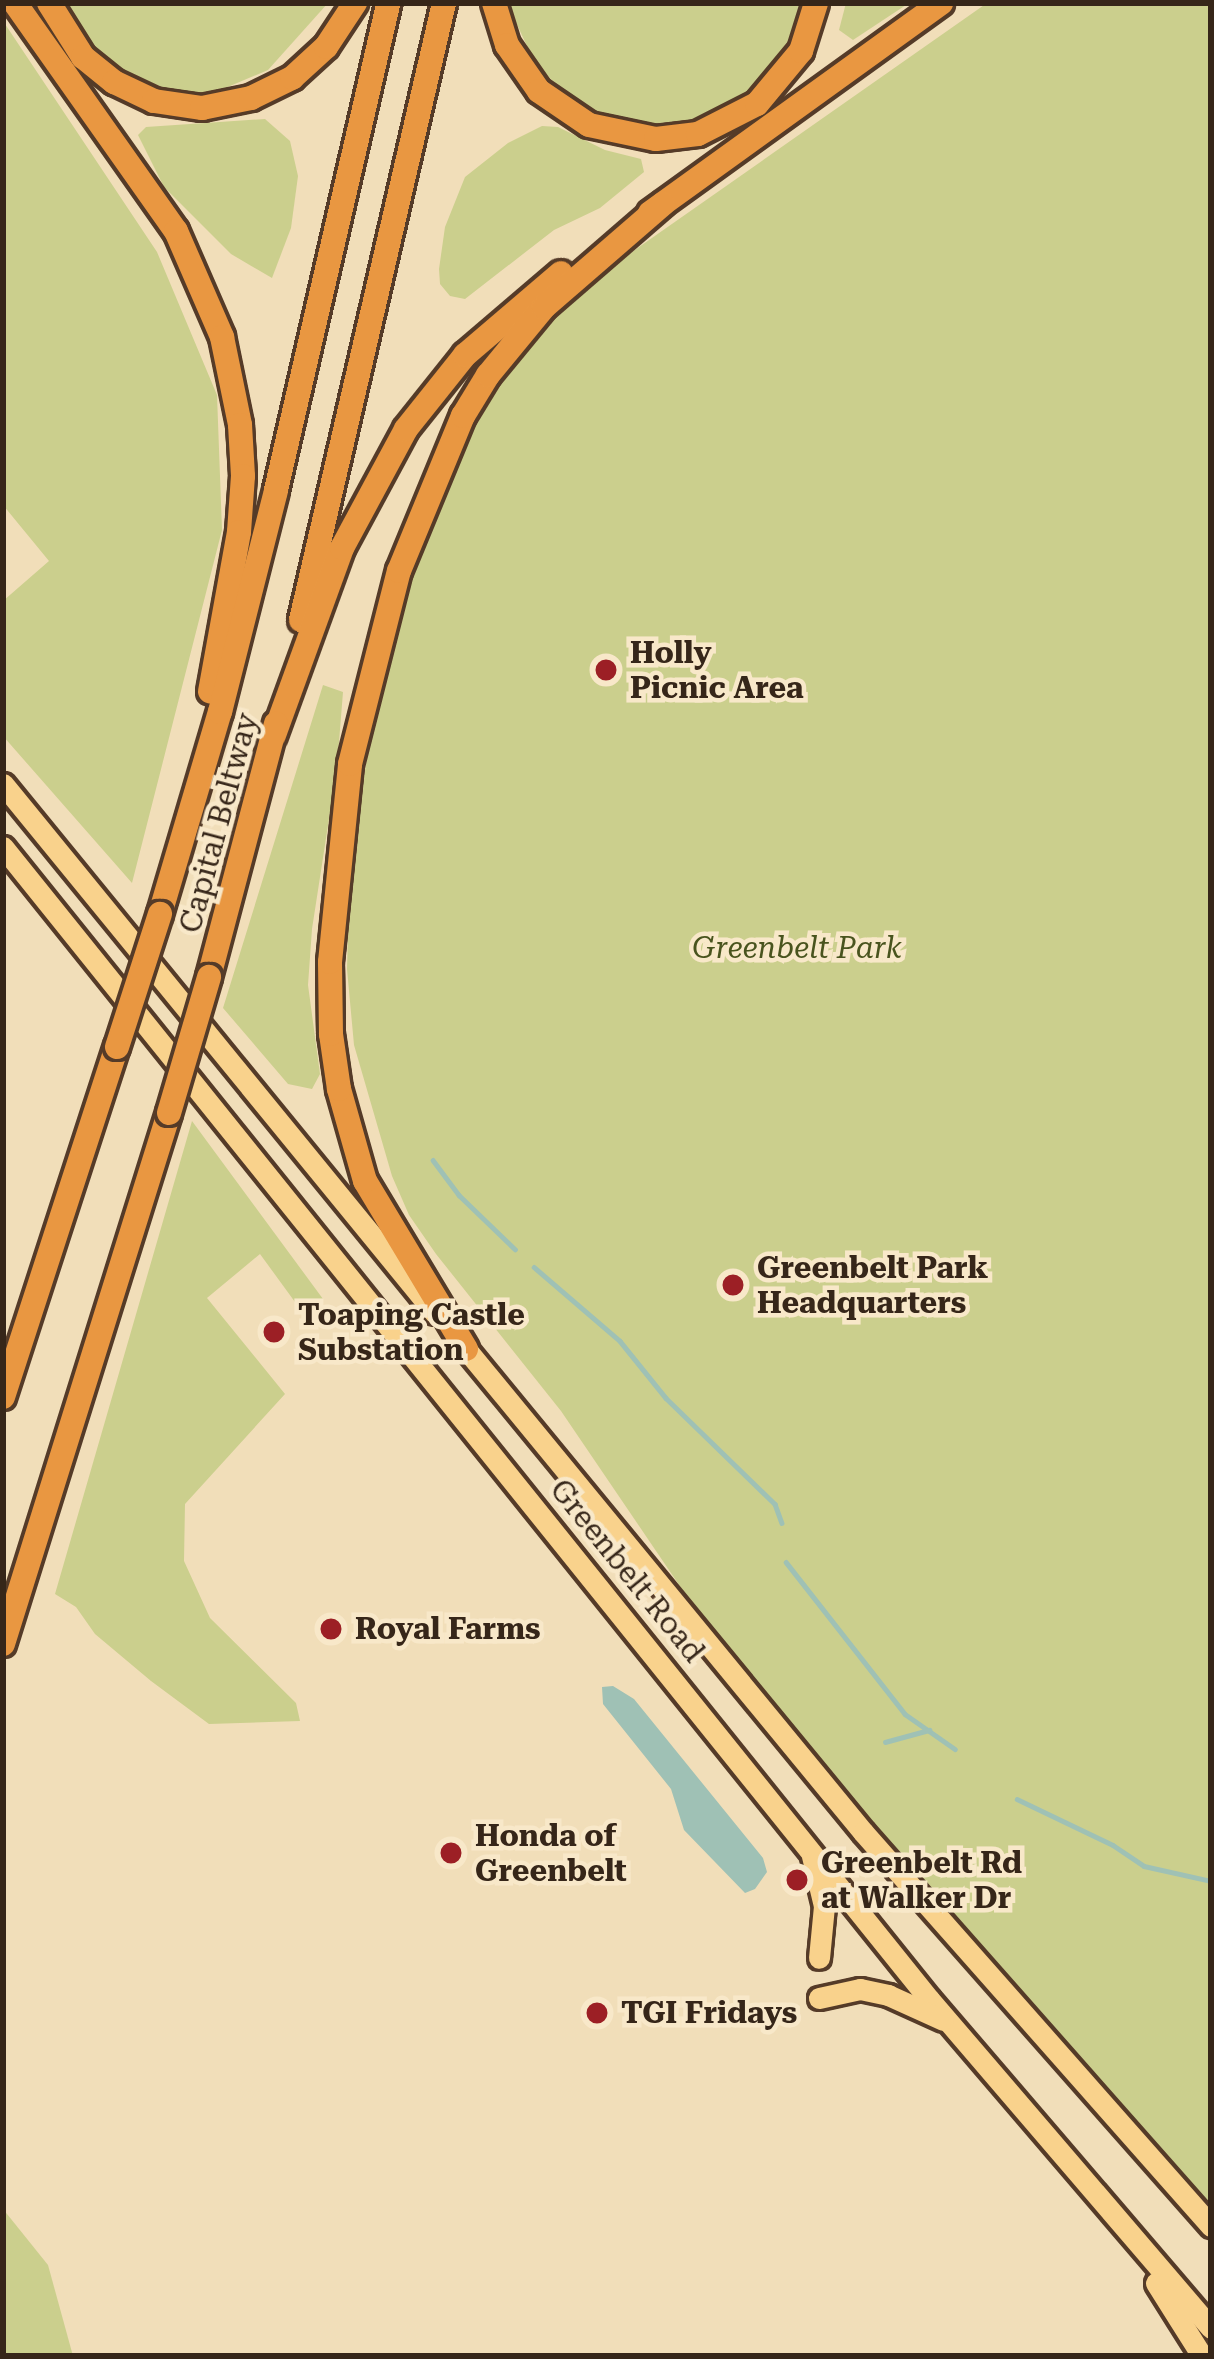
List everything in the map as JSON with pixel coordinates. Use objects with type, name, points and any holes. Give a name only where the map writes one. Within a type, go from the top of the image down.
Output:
[{"type":"highway","points":[[15,3],[176,231],[209,299],[233,386],[243,476],[239,532],[184,835]]},
{"type":"highway","points":[[49,3],[70,41],[113,82],[154,101],[202,108],[251,98],[292,78],[326,47],[355,3]]},
{"type":"highway","name":"Capital Beltway","points":[[3,1397],[184,835],[270,512],[388,3]]},
{"type":"highway","name":"Capital Beltway","points":[[3,1645],[170,1113],[274,735],[444,3]]},
{"type":"highway","points":[[494,3],[507,45],[539,91],[589,125],[656,139],[719,127],[757,104],[801,51],[816,3]]},
{"type":"highway","points":[[274,735],[342,548],[406,429],[497,323],[941,3]]},
{"type":"highway","points":[[466,1349],[365,1181],[339,1089],[331,1034],[330,962],[350,764],[399,571],[463,416],[488,375],[544,308],[663,204]]},
{"type":"main road","name":"Greenbelt Road","points":[[3,784],[863,1832],[1211,2226]]},
{"type":"main road","name":"Greenbelt Road","points":[[3,847],[950,2023],[1211,2328]]},
{"type":"main road","points":[[810,1850],[824,1906],[819,1958]]},
{"type":"main road","points":[[819,1998],[860,1989],[888,1995],[950,2023]]},
{"type":"main road","points":[[1117,2222],[1202,2356]]},
{"type":"green space","points":[[67,3],[328,3],[268,70],[211,94],[173,92],[115,67],[80,31]]},
{"type":"green space","points":[[507,3],[803,3],[787,50],[757,88],[697,119],[645,125],[595,114],[570,100],[534,61]]},
{"type":"green space","points":[[846,3],[909,3],[853,40],[839,30]]},
{"type":"green space","name":"Greenbelt Park","points":[[987,3],[1211,3],[1211,2215],[1003,1979],[690,1601],[561,1411],[409,1215],[392,1176],[354,1045],[347,969],[350,853],[381,680],[408,581],[447,480],[502,373],[542,324],[582,287]]},
{"type":"green space","points":[[3,21],[157,252],[217,395],[222,530],[132,883],[3,736],[3,601],[49,561],[3,505]]},
{"type":"green space","points":[[265,119],[290,141],[298,176],[291,228],[272,278],[231,254],[164,187],[138,135],[146,127]]},
{"type":"green space","points":[[542,126],[558,127],[605,150],[641,159],[644,172],[600,208],[554,230],[465,299],[450,296],[440,284],[439,269],[445,227],[465,177],[508,143]]},
{"type":"green space","points":[[323,685],[343,692],[337,767],[312,929],[308,985],[320,1074],[312,1089],[288,1084],[223,1008]]},
{"type":"green space","points":[[192,1121],[323,1299],[303,1313],[260,1254],[207,1298],[285,1394],[185,1504],[184,1561],[210,1618],[296,1703],[300,1721],[209,1724],[95,1634],[76,1607],[55,1594]]},
{"type":"green space","points":[[3,2209],[48,2265],[73,2356],[3,2356]]},
{"type":"water","points":[[613,1686],[634,1699],[763,1858],[767,1872],[755,1889],[745,1893],[684,1830],[671,1789],[603,1704],[602,1687]]},
{"type":"waterway","points":[[433,1160],[459,1195],[515,1249]]},
{"type":"waterway","points":[[534,1267],[620,1341],[666,1398],[775,1504],[782,1523]]},
{"type":"waterway","points":[[786,1562],[905,1714],[955,1749]]},
{"type":"waterway","points":[[885,1742],[929,1730]]},
{"type":"waterway","points":[[1017,1799],[1113,1845],[1144,1866],[1211,1881]]},
{"type":"place","name":"Holly Picnic Area","points":[[606,670]]},
{"type":"place","name":"Greenbelt Park Headquarters","points":[[733,1285]]},
{"type":"place","name":"Toaping Castle Substation","points":[[274,1332]]},
{"type":"place","name":"Royal Farms","points":[[331,1629]]},
{"type":"place","name":"Honda of Greenbelt","points":[[451,1853]]},
{"type":"place","name":"Greenbelt Rd at Walker Dr","points":[[797,1880]]},
{"type":"place","name":"TGI Fridays","points":[[597,2013]]}]
